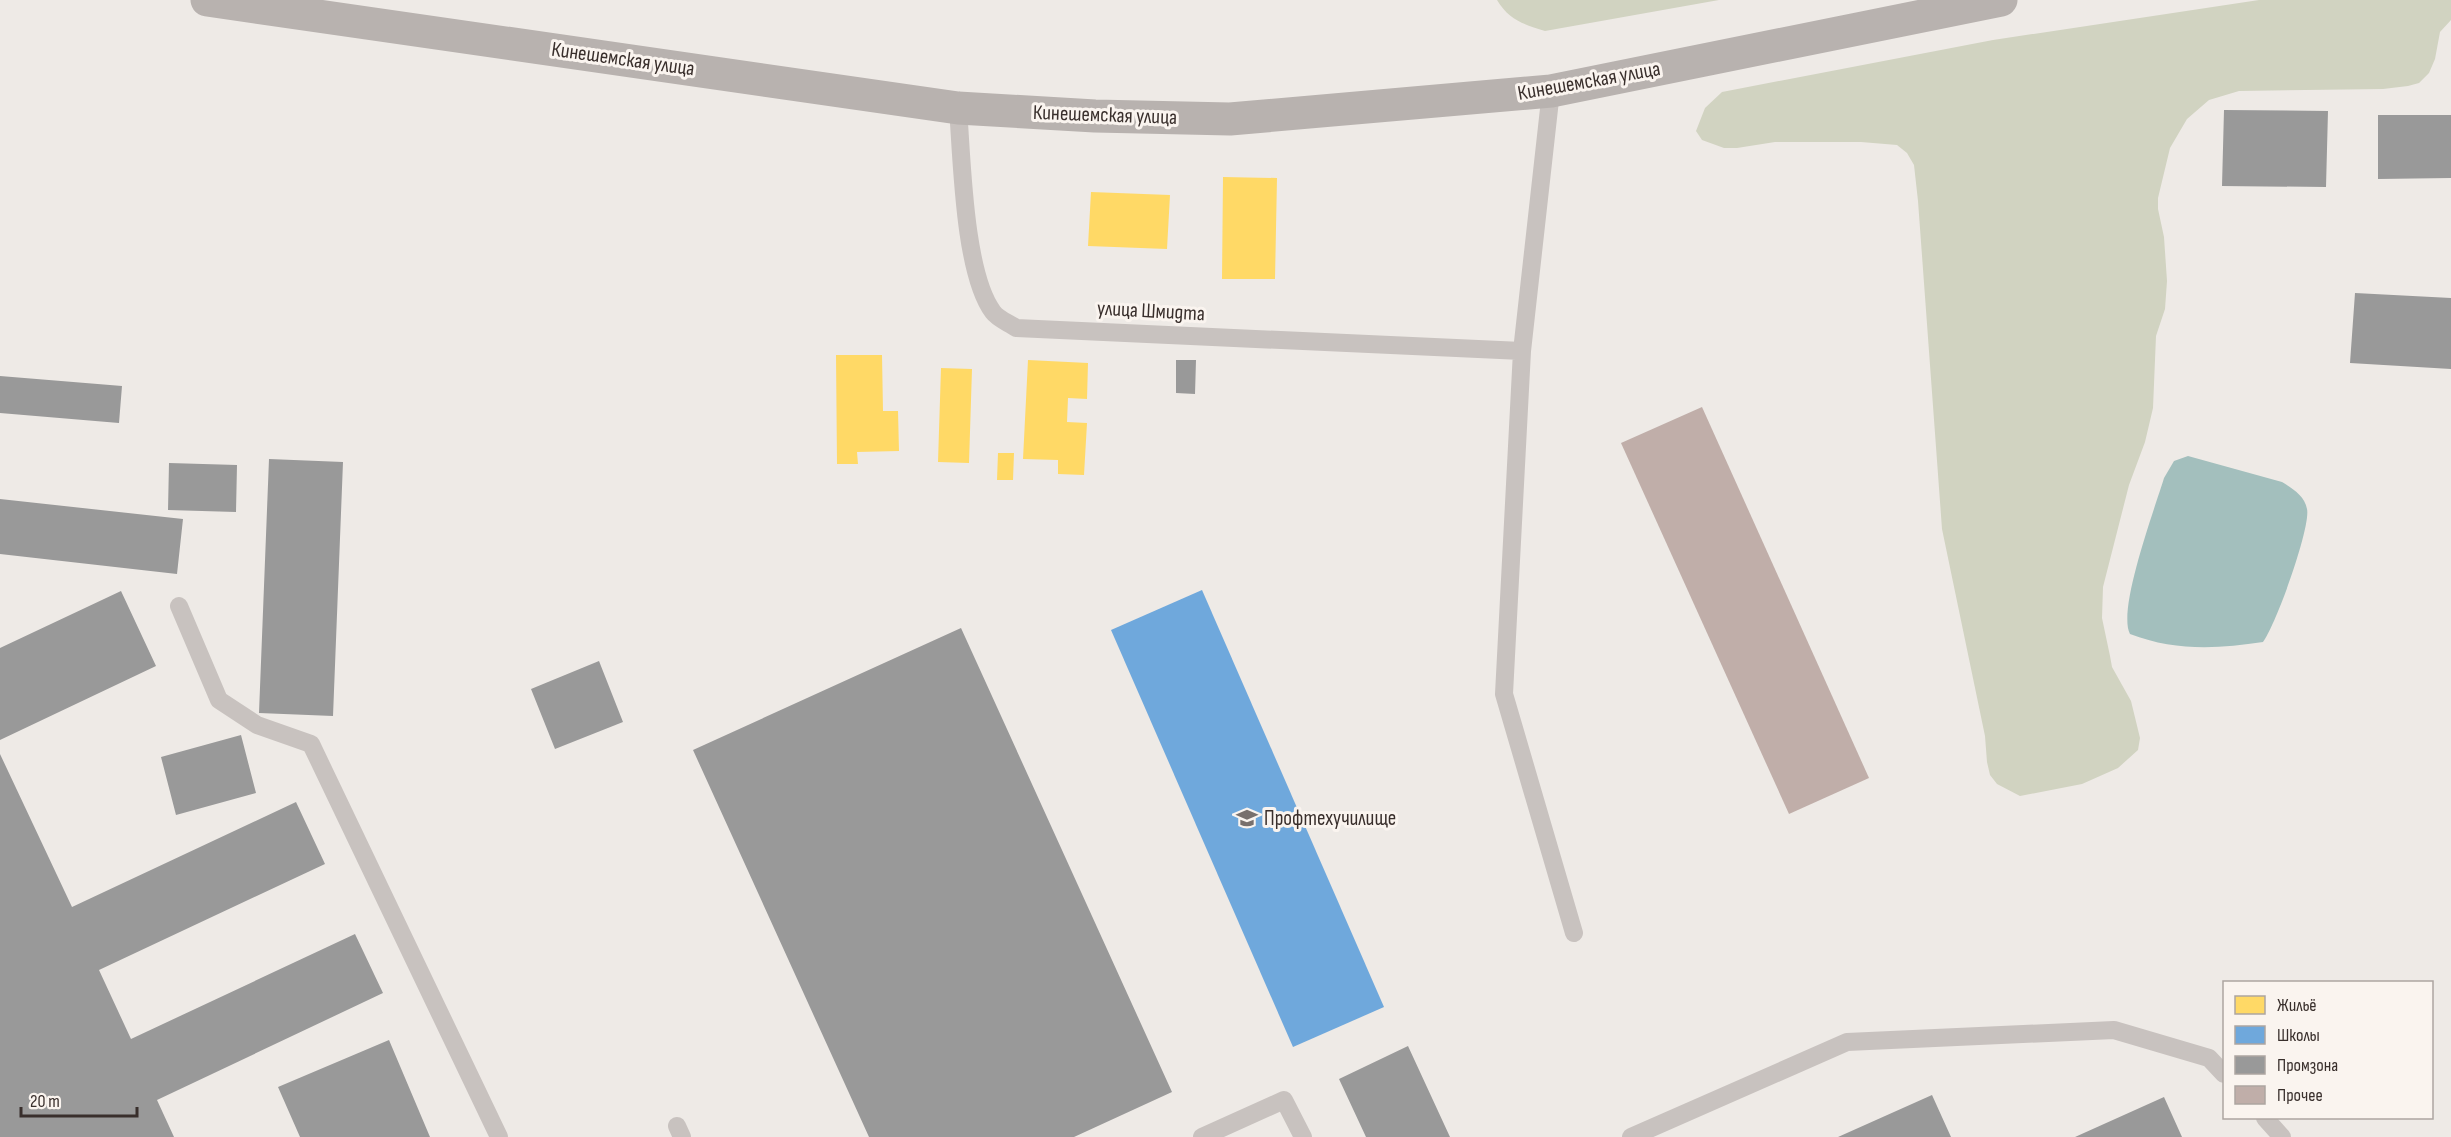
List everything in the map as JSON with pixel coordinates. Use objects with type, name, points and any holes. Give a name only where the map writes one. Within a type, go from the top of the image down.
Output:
[{"type":"street","name":"Кинешемская улица","points":[[207,0],[958,108],[1095,116],[1230,118],[1551,91],[2001,0]]},
{"type":"lane","points":[[1551,91],[1522,351],[1504,694],[1574,933]]},
{"type":"lane","name":"улица Шмидта","points":[[958,108],[967,216],[976,277],[994,314],[1016,328],[1522,351]]},
{"type":"lane","points":[[179,606],[219,700],[257,725],[311,744],[499,1137]]},
{"type":"lane","points":[[1631,1137],[1847,1042],[2114,1030],[2209,1058],[2223,1073]]},
{"type":"lane","points":[[1202,1137],[1284,1100],[1303,1137]]},
{"type":"lane","points":[[2266,1119],[2282,1137]]},
{"type":"green space","points":[[1497,0],[1719,0],[1545,31],[1512,17]]},
{"type":"green space","points":[[2259,0],[2451,0],[2451,20],[2440,32],[2435,59],[2429,73],[2419,83],[2383,89],[2239,91],[2209,100],[2187,119],[2170,148],[2158,198],[2167,281],[2165,309],[2156,336],[2153,408],[2145,442],[2129,485],[2103,587],[2102,618],[2112,667],[2131,701],[2140,738],[2138,750],[2118,768],[2082,784],[2020,796],[1997,784],[1990,775],[1985,736],[1942,529],[1914,165],[1907,153],[1897,145],[1861,142],[1775,142],[1724,148],[1702,140],[1696,131],[1705,108],[1722,92],[1993,40]]},
{"type":"water","points":[[2188,456],[2282,482],[2298,493],[2306,504],[2307,519],[2298,555],[2276,617],[2263,642],[2212,647],[2179,646],[2146,640],[2130,634],[2127,622],[2133,582],[2164,478],[2174,461]]},
{"type":"building: Жильё","points":[[1223,177],[1277,178],[1275,279],[1222,279]]},
{"type":"building: Жильё","points":[[1091,192],[1170,195],[1167,249],[1088,246]]},
{"type":"building: Жильё","points":[[836,355],[882,355],[883,411],[898,411],[899,451],[857,452],[858,464],[837,464]]},
{"type":"building: Жильё","points":[[1028,360],[1088,363],[1087,399],[1068,398],[1067,422],[1087,423],[1084,475],[1058,474],[1058,460],[1023,459]]},
{"type":"building: Жильё","points":[[941,368],[972,369],[969,463],[938,462]]},
{"type":"building: Жильё","points":[[998,453],[1014,453],[1013,480],[997,480]]},
{"type":"building: Школы","name":"Профтехучилище","points":[[1202,590],[1384,1007],[1293,1047],[1111,630]]},
{"type":"building: Промзона","points":[[2224,110],[2328,111],[2326,187],[2222,186]]},
{"type":"building: Промзона","points":[[2378,115],[2451,115],[2451,178],[2378,179]]},
{"type":"building: Промзона","points":[[2355,293],[2451,298],[2451,369],[2350,363]]},
{"type":"building: Промзона","points":[[1176,360],[1196,360],[1195,394],[1176,393]]},
{"type":"building: Промзона","points":[[0,376],[122,386],[119,423],[0,413]]},
{"type":"building: Промзона","points":[[269,459],[343,462],[333,716],[259,713]]},
{"type":"building: Промзона","points":[[169,463],[237,465],[236,512],[168,510]]},
{"type":"building: Промзона","points":[[0,499],[183,519],[177,574],[0,554]]},
{"type":"building: Промзона","points":[[121,591],[156,666],[0,740],[0,648]]},
{"type":"building: Промзона","points":[[961,628],[1172,1092],[1074,1137],[869,1137],[693,750]]},
{"type":"building: Промзона","points":[[599,661],[623,722],[555,749],[531,689]]},
{"type":"building: Промзона","points":[[241,735],[256,793],[176,815],[161,757]]},
{"type":"building: Промзона","points":[[0,754],[72,907],[296,802],[325,864],[99,970],[131,1039],[355,934],[383,993],[157,1100],[174,1137],[0,1137]]},
{"type":"building: Промзона","points":[[389,1040],[430,1137],[300,1137],[278,1087]]},
{"type":"building: Промзона","points":[[1408,1046],[1450,1137],[1366,1137],[1339,1079]]},
{"type":"building: Промзона","points":[[1932,1095],[1951,1137],[1838,1137]]},
{"type":"building: Промзона","points":[[2164,1097],[2182,1137],[2075,1137]]},
{"type":"building: Прочее","points":[[1702,407],[1869,778],[1789,814],[1621,443]]},
{"type":"place","name":"Профтехучилище","points":[[1247,818]]}]
